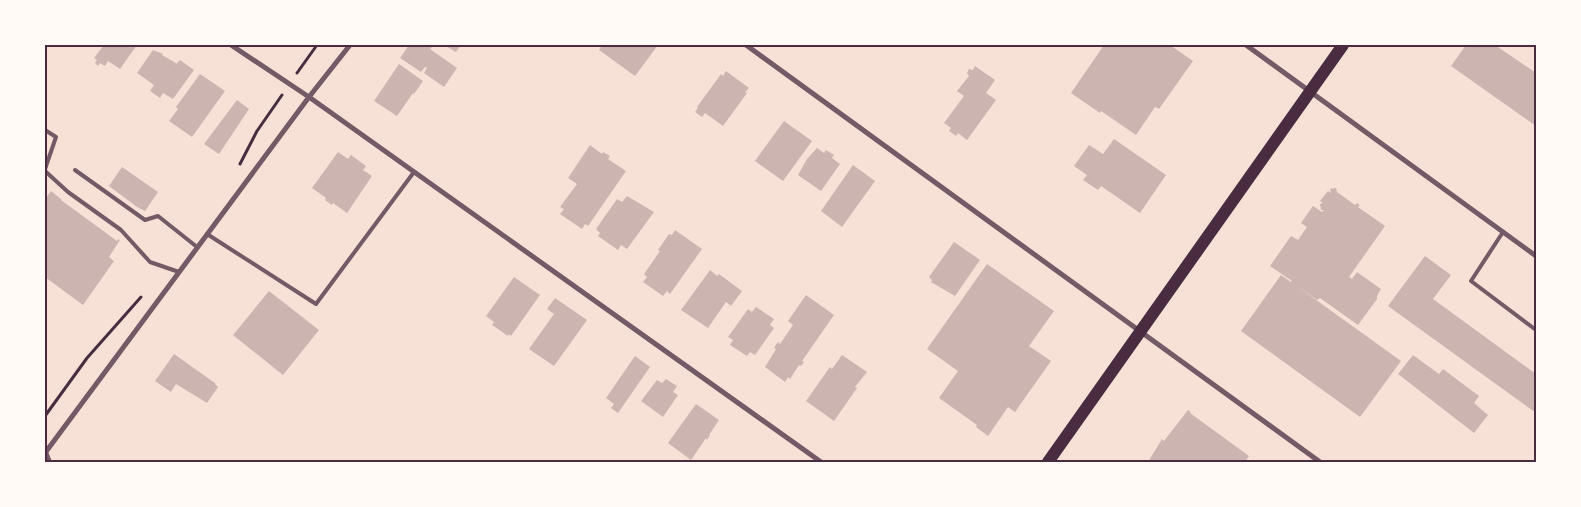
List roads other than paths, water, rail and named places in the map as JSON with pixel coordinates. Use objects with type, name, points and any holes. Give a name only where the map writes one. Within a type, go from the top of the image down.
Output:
[{"type":"main road","points":[[1048,462],[1343,45]]},
{"type":"street","points":[[231,45],[309,97],[820,462]]},
{"type":"street","points":[[45,453],[309,97],[350,45]]},
{"type":"street","points":[[746,45],[1320,462]]},
{"type":"street","points":[[1246,45],[1536,256]]},
{"type":"lane","points":[[45,130],[56,137],[45,170],[68,192],[120,230],[150,262],[179,272]]},
{"type":"lane","points":[[75,170],[146,220],[158,216],[197,247]]},
{"type":"lane","points":[[207,234],[316,304],[414,172]]},
{"type":"lane","points":[[1503,232],[1471,281],[1536,330]]},
{"type":"lane","points":[[45,453],[50,462]]}]
